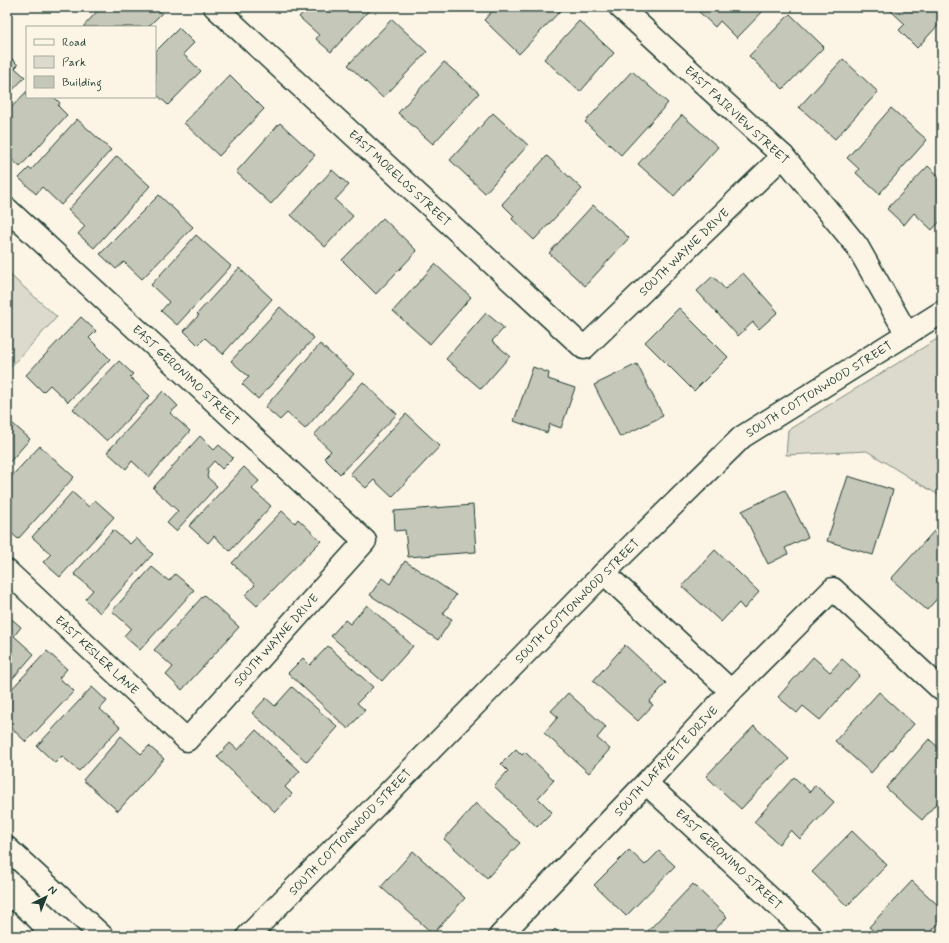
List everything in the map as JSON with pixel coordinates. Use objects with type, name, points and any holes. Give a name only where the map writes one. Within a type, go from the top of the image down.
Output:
[{"type":"street","name":"EAST MORELOS STREET","points":[[215,7],[584,348]]},
{"type":"street","name":"EAST FAIRVIEW STREET","points":[[620,7],[783,156],[857,246],[907,334]]},
{"type":"street","name":"SOUTH WAYNE DRIVE","points":[[584,348],[783,156]]},
{"type":"street","name":"EAST GERONIMO STREET","points":[[7,209],[365,541]]},
{"type":"street","name":"SOUTH COTTONWOOD STREET","points":[[248,936],[604,573],[742,437],[942,312]]},
{"type":"street","name":"SOUTH WAYNE DRIVE","points":[[187,740],[365,541]]},
{"type":"street","name":"EAST KESLER LANE","points":[[7,571],[187,740]]},
{"type":"street","points":[[604,573],[731,691]]},
{"type":"street","name":"SOUTH LAFAYETTE DRIVE","points":[[500,936],[646,783],[731,691],[834,589],[942,690]]},
{"type":"street","name":"EAST GERONIMO STREET","points":[[646,783],[811,936]]},
{"type":"street","points":[[7,848],[102,936]]},
{"type":"street","points":[[7,922],[22,936]]},
{"type":"green space","points":[[7,272],[57,317],[7,371]]},
{"type":"green space","points":[[942,336],[942,497],[867,451],[786,455],[788,430]]},
{"type":"building","points":[[101,7],[155,7],[162,13],[149,26],[84,26]]},
{"type":"building","points":[[308,7],[372,7],[331,52],[316,39],[319,35],[299,17]]},
{"type":"building","points":[[496,7],[564,7],[519,54],[484,20]]},
{"type":"building","points":[[700,7],[767,7],[737,38],[720,21],[715,27],[697,10]]},
{"type":"building","points":[[893,7],[942,7],[942,21],[917,48],[899,30],[905,24],[890,10]]},
{"type":"building","points":[[790,14],[824,47],[783,89],[749,56]]},
{"type":"building","points":[[392,19],[427,52],[383,98],[348,65]]},
{"type":"building","points":[[579,21],[614,53],[580,92],[544,59]]},
{"type":"building","points":[[179,28],[194,43],[183,54],[201,71],[168,105],[156,94],[156,51]]},
{"type":"building","points":[[7,54],[18,65],[15,68],[25,77],[7,96]]},
{"type":"building","points":[[843,59],[878,92],[835,139],[799,107]]},
{"type":"building","points":[[444,62],[479,93],[433,144],[398,113]]},
{"type":"building","points":[[632,71],[668,103],[621,155],[585,122]]},
{"type":"building","points":[[230,75],[264,109],[219,156],[184,123]]},
{"type":"building","points":[[26,92],[26,98],[55,98],[60,103],[58,106],[67,115],[20,167],[7,155],[7,112]]},
{"type":"building","points":[[891,108],[927,140],[879,194],[856,173],[859,169],[847,158]]},
{"type":"building","points":[[493,113],[528,145],[485,193],[450,160]]},
{"type":"building","points":[[682,115],[718,147],[674,196],[638,164]]},
{"type":"building","points":[[77,119],[111,150],[61,205],[42,187],[36,194],[19,178],[29,168],[31,170]]},
{"type":"building","points":[[280,123],[315,155],[271,204],[236,172]]},
{"type":"building","points":[[117,156],[150,186],[94,248],[78,234],[85,226],[68,210]]},
{"type":"building","points":[[547,156],[582,189],[534,240],[512,219],[514,216],[502,204]]},
{"type":"building","points":[[928,166],[942,179],[942,219],[932,230],[914,213],[904,225],[887,209]]},
{"type":"building","points":[[332,170],[349,185],[335,200],[353,216],[325,247],[291,215]]},
{"type":"building","points":[[159,195],[193,227],[142,279],[124,262],[116,269],[100,254]]},
{"type":"building","points":[[593,205],[629,238],[585,286],[549,253]]},
{"type":"building","points":[[383,218],[417,251],[376,294],[342,260]]},
{"type":"building","points":[[196,235],[231,266],[177,325],[161,311],[169,302],[151,285]]},
{"type":"building","points":[[435,264],[471,297],[430,344],[393,311]]},
{"type":"building","points":[[239,268],[272,299],[223,354],[205,338],[198,345],[184,331],[199,315],[197,314]]},
{"type":"building","points":[[743,273],[778,312],[759,329],[753,322],[738,336],[697,291],[713,276],[725,289]]},
{"type":"building","points":[[280,307],[314,338],[258,399],[242,384],[249,377],[231,361]]},
{"type":"building","points":[[679,308],[728,357],[694,391],[645,342]]},
{"type":"building","points":[[486,313],[504,328],[492,341],[510,356],[481,389],[446,359]]},
{"type":"building","points":[[81,317],[96,331],[89,338],[110,359],[68,402],[50,385],[43,392],[26,375]]},
{"type":"building","points":[[320,344],[354,374],[305,429],[287,413],[280,420],[265,407]]},
{"type":"building","points":[[119,361],[133,374],[130,377],[150,396],[107,441],[73,409]]},
{"type":"building","points":[[637,364],[663,416],[620,437],[594,385]]},
{"type":"building","points":[[533,367],[549,373],[548,379],[575,388],[561,428],[550,424],[547,433],[514,421]]},
{"type":"building","points":[[363,382],[397,414],[340,474],[324,458],[331,451],[314,435]]},
{"type":"building","points":[[163,391],[178,406],[170,413],[190,431],[149,477],[132,461],[126,469],[107,452]]},
{"type":"building","points":[[406,414],[440,446],[392,497],[374,480],[366,488],[350,474]]},
{"type":"building","points":[[12,423],[30,439],[7,465],[7,429]]},
{"type":"building","points":[[200,436],[214,450],[219,445],[233,458],[222,469],[214,461],[207,469],[207,477],[217,486],[176,531],[167,523],[178,511],[153,488]]},
{"type":"building","points":[[40,446],[74,477],[18,539],[7,529],[7,481]]},
{"type":"building","points":[[244,467],[259,481],[252,489],[271,506],[230,551],[214,536],[208,543],[189,526]]},
{"type":"building","points":[[848,476],[893,490],[873,555],[827,541]]},
{"type":"building","points":[[785,490],[808,537],[785,548],[788,554],[768,564],[742,511]]},
{"type":"building","points":[[72,492],[89,507],[95,500],[114,517],[60,577],[43,562],[51,554],[32,537]]},
{"type":"building","points":[[473,505],[476,552],[408,557],[405,530],[395,531],[394,511]]},
{"type":"building","points":[[282,511],[295,523],[298,519],[321,541],[257,606],[245,595],[255,585],[232,563]]},
{"type":"building","points":[[113,530],[130,544],[136,538],[153,554],[100,613],[85,599],[93,590],[74,574]]},
{"type":"building","points":[[934,531],[942,538],[942,593],[927,610],[891,579]]},
{"type":"building","points":[[715,550],[759,592],[744,609],[739,603],[721,622],[682,586]]},
{"type":"building","points":[[405,561],[456,595],[443,614],[452,619],[438,640],[370,595],[382,578],[390,584]]},
{"type":"building","points":[[152,567],[169,581],[175,574],[194,590],[140,650],[124,636],[131,628],[112,611]]},
{"type":"building","points":[[204,595],[239,627],[182,690],[166,675],[173,667],[154,650]]},
{"type":"building","points":[[367,605],[413,646],[382,681],[331,636],[345,620],[350,624]]},
{"type":"building","points":[[7,615],[21,627],[14,636],[34,654],[7,685]]},
{"type":"building","points":[[625,645],[666,683],[649,702],[653,705],[638,721],[593,681]]},
{"type":"building","points":[[328,646],[373,687],[357,703],[365,710],[348,729],[288,673],[303,658],[310,665]]},
{"type":"building","points":[[47,651],[67,669],[59,678],[74,691],[26,742],[7,724],[7,694]]},
{"type":"building","points":[[813,657],[830,672],[842,659],[860,675],[820,720],[803,706],[797,713],[778,697]]},
{"type":"building","points":[[92,687],[107,701],[100,709],[120,727],[79,771],[62,756],[55,763],[37,746]]},
{"type":"building","points":[[292,687],[338,727],[307,762],[252,713],[266,698],[275,706]]},
{"type":"building","points":[[879,692],[914,724],[871,773],[835,741]]},
{"type":"building","points":[[568,693],[606,727],[597,738],[610,749],[589,773],[544,733],[558,717],[551,711]]},
{"type":"building","points":[[754,726],[789,759],[741,809],[706,776]]},
{"type":"building","points":[[256,730],[300,771],[285,787],[292,794],[275,812],[217,757],[230,743],[238,750]]},
{"type":"building","points":[[121,736],[141,754],[149,746],[164,759],[118,811],[83,780]]},
{"type":"building","points":[[929,739],[940,749],[942,747],[942,797],[922,820],[886,788]]},
{"type":"building","points":[[516,749],[522,755],[525,752],[554,780],[538,798],[552,812],[537,827],[494,786],[508,771],[501,764]]},
{"type":"building","points":[[794,777],[810,792],[815,785],[834,802],[800,839],[791,830],[779,844],[754,822]]},
{"type":"building","points":[[476,803],[520,843],[487,878],[444,839]]},
{"type":"building","points":[[852,831],[887,865],[847,906],[812,872]]},
{"type":"building","points":[[629,850],[645,865],[659,851],[675,866],[626,916],[594,885]]},
{"type":"building","points":[[413,851],[465,898],[433,934],[381,887]]},
{"type":"building","points":[[912,881],[942,909],[942,920],[927,936],[879,936],[869,927]]},
{"type":"building","points":[[693,884],[727,917],[709,936],[647,936],[645,934]]},
{"type":"building","points":[[555,929],[562,936],[548,936]]}]
